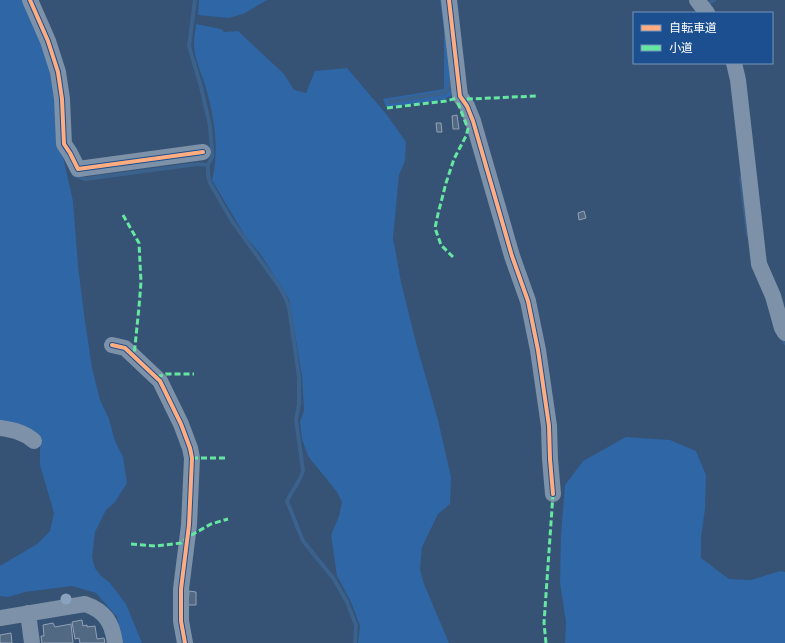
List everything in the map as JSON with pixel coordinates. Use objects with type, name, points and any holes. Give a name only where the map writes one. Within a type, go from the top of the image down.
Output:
[{"type":"street","points":[[30,0],[48,41],[58,72],[62,99],[64,144],[78,169],[203,152]]},
{"type":"street","points":[[449,0],[460,96],[467,106],[474,122],[512,256],[528,301],[534,329],[549,426],[553,494]]},
{"type":"street","points":[[697,0],[706,12]]},
{"type":"street","points":[[734,64],[738,80],[759,264],[773,296],[782,328],[785,333]]},
{"type":"street","points":[[112,345],[125,348],[160,381],[181,424],[190,448],[192,458],[189,525],[181,589],[181,621],[185,643]]},
{"type":"street","points":[[0,428],[13,430],[28,436],[34,441]]},
{"type":"street","points":[[0,618],[85,604],[97,608],[108,619],[115,643]]},
{"type":"street","points":[[28,613],[32,643]]},
{"type":"shaded area","points":[[0,0],[28,0],[46,43],[61,148],[73,201],[78,266],[92,368],[100,400],[109,419],[115,441],[123,457],[127,483],[115,502],[106,510],[95,532],[92,557],[95,568],[101,576],[110,583],[126,604],[142,643],[121,643],[117,617],[96,593],[72,586],[25,592],[8,597],[0,596],[0,566],[37,544],[50,531],[54,513],[40,465],[40,442],[0,424]]},
{"type":"shaded area","points":[[199,0],[267,0],[243,14],[229,18],[198,15]]},
{"type":"shaded area","points":[[440,0],[446,0],[453,89],[451,96],[443,100],[386,107],[383,99],[444,89],[444,31]]},
{"type":"shaded area","points":[[196,24],[221,29],[224,32],[238,31],[284,74],[294,90],[306,93],[315,71],[347,68],[387,115],[406,142],[405,161],[399,175],[393,238],[401,282],[415,339],[438,420],[451,477],[450,504],[438,514],[422,547],[420,570],[424,584],[449,643],[358,643],[360,626],[351,602],[337,576],[331,535],[339,516],[342,502],[337,492],[308,456],[302,439],[300,422],[304,410],[302,376],[289,299],[261,255],[245,236],[212,180],[216,147],[214,125],[206,86],[195,55],[194,42]]},
{"type":"shaded area","points":[[626,437],[670,440],[696,451],[706,475],[705,509],[701,538],[701,558],[729,579],[751,580],[780,571],[785,572],[785,643],[565,643],[566,622],[560,583],[561,535],[565,485],[583,461]]},
{"type":"building","points":[[457,115],[459,129],[453,129],[452,116]]},
{"type":"building","points":[[436,123],[441,123],[442,132],[437,132]]},
{"type":"building","points":[[584,211],[586,218],[579,220],[578,213]]},
{"type":"building","points":[[189,591],[196,592],[196,605],[188,605]]},
{"type":"building","points":[[82,620],[83,626],[95,626],[97,639],[104,638],[105,643],[80,643],[79,638],[75,639],[72,622]]},
{"type":"building","points":[[53,623],[55,627],[71,624],[73,643],[42,643],[41,636],[44,636],[43,625]]},
{"type":"building","points":[[11,633],[12,643],[0,643],[0,635]]},
{"type":"waterway","points":[[195,0],[189,46],[210,126],[212,152],[212,157],[208,165],[210,183],[232,221],[279,286],[289,308],[299,377],[299,404],[296,420],[303,470],[287,501],[303,541],[334,579],[347,602],[356,625],[355,643]]},
{"type":"waterway","points":[[706,5],[714,0]]},
{"type":"waterway","points":[[389,102],[443,93],[448,90],[451,80]]},
{"type":"waterway","points":[[74,175],[85,179],[198,164],[208,165]]},
{"type":"waterway","points":[[741,178],[748,235]]},
{"type":"waterway","points":[[781,336],[785,343]]},
{"type":"marked path","points":[[387,108],[446,101],[461,97],[469,99],[537,96]]},
{"type":"marked path","points":[[453,257],[441,245],[435,228],[446,183],[454,159],[468,129],[458,103],[461,97]]},
{"type":"marked path","points":[[123,215],[139,243],[141,282],[134,356]]},
{"type":"marked path","points":[[157,377],[166,374],[194,374]]},
{"type":"marked path","points":[[192,458],[225,458]]},
{"type":"marked path","points":[[546,643],[544,623],[553,494]]},
{"type":"marked path","points":[[131,544],[156,546],[181,543],[188,537],[211,524],[228,519]]},
{"type":"cycle path","points":[[30,0],[48,41],[58,72],[62,99],[64,144],[78,169],[203,152]]},
{"type":"cycle path","points":[[449,0],[460,96],[467,106],[473,121],[512,256],[528,301],[538,350],[549,426],[553,494]]},
{"type":"cycle path","points":[[112,345],[125,348],[160,381],[181,424],[190,448],[192,458],[189,525],[181,589],[181,621],[185,643]]}]
